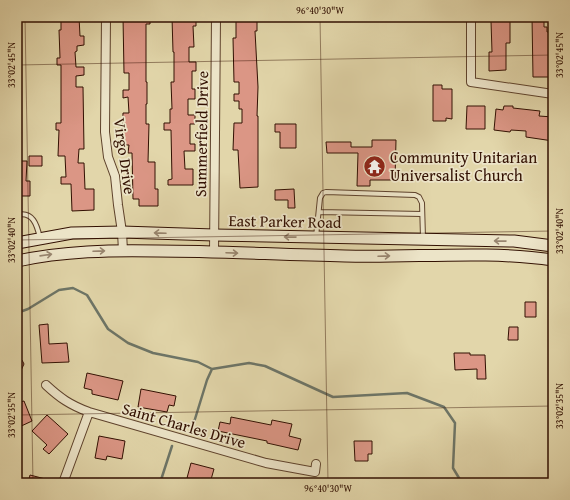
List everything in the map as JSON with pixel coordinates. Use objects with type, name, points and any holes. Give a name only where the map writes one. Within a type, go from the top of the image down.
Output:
[{"type":"main road","name":"East Parker Road","points":[[17,244],[40,238],[83,233],[122,232],[521,242],[553,246]]},
{"type":"main road","points":[[273,255],[274,236]]},
{"type":"main road","points":[[317,237],[317,256]]},
{"type":"main road","points":[[356,256],[357,238]]},
{"type":"main road","points":[[443,240],[444,254]]},
{"type":"main road","points":[[520,257],[521,242]]},
{"type":"main road","name":"East Parker Road","points":[[17,261],[61,253],[122,250],[317,256],[444,254],[553,260]]},
{"type":"street","name":"Virgo Drive","points":[[106,17],[105,132],[108,157],[116,176],[122,232],[122,250]]},
{"type":"street","name":"Summerfield Drive","points":[[214,252],[216,17]]},
{"type":"street","points":[[471,17],[471,82],[553,94]]},
{"type":"street","name":"Saint Charles Drive","points":[[46,385],[60,398],[89,412],[266,463],[315,472],[316,464]]},
{"type":"street","points":[[63,483],[89,412]]},
{"type":"lane","points":[[317,237],[320,198],[323,193],[326,192],[415,195],[419,197],[422,203],[423,239]]},
{"type":"lane","points":[[319,212],[422,214]]},
{"type":"lane","points":[[17,215],[23,214],[31,217],[36,223],[40,238]]},
{"type":"building","points":[[61,17],[79,17],[80,36],[84,36],[84,45],[77,46],[77,51],[75,52],[76,67],[84,67],[84,75],[76,76],[76,87],[83,87],[84,149],[79,149],[78,163],[84,163],[85,189],[94,189],[94,210],[72,211],[71,184],[61,184],[61,177],[66,177],[65,156],[58,156],[59,130],[56,130],[56,123],[61,123],[61,65],[57,65],[57,58],[60,58],[59,30],[61,30]]},
{"type":"building","points":[[123,17],[150,17],[150,24],[146,24],[146,124],[149,124],[148,162],[155,162],[155,189],[158,189],[158,206],[139,206],[139,199],[133,199],[132,153],[128,153],[129,145],[122,145],[123,113],[129,113],[128,97],[123,98],[123,90],[129,90],[129,73],[124,73]]},
{"type":"building","points":[[172,17],[196,17],[196,26],[193,26],[194,47],[189,47],[189,62],[196,62],[196,71],[192,71],[192,89],[195,89],[195,99],[188,99],[188,115],[195,115],[195,124],[190,124],[190,144],[195,144],[195,151],[184,151],[185,169],[193,169],[193,185],[168,185],[168,180],[172,179],[171,130],[164,130],[164,123],[170,123],[170,109],[172,109],[171,82],[174,82],[174,52]]},
{"type":"building","points":[[236,17],[257,17],[257,31],[255,31],[258,87],[258,187],[240,188],[238,150],[233,150],[234,123],[242,123],[242,109],[239,109],[239,101],[234,101],[234,94],[239,94],[239,82],[234,82],[233,38],[236,38]]},
{"type":"building","points":[[532,17],[544,17],[544,27],[547,27],[547,32],[553,32],[553,77],[533,77]]},
{"type":"building","points":[[491,21],[510,21],[510,43],[506,43],[506,70],[489,71],[489,52],[492,52]]},
{"type":"building","points":[[433,85],[442,85],[442,89],[452,89],[452,119],[446,118],[446,121],[433,121]]},
{"type":"building","points":[[467,106],[485,106],[485,129],[466,129]]},
{"type":"building","points":[[504,106],[513,106],[513,108],[540,111],[539,116],[553,117],[553,141],[526,137],[526,131],[511,130],[510,132],[494,130],[496,109],[503,110]]},
{"type":"building","points":[[275,124],[296,124],[296,148],[280,148],[280,132],[275,132]]},
{"type":"building","points":[[372,140],[396,140],[395,180],[370,180],[370,186],[357,186],[358,153],[327,153],[326,142],[351,142],[351,147],[372,147]]},
{"type":"building","points":[[29,156],[42,156],[42,166],[29,166]]},
{"type":"building","points":[[17,161],[27,161],[26,181],[30,181],[30,196],[17,196]]},
{"type":"building","points":[[294,189],[295,208],[288,208],[288,200],[275,200],[275,190]]},
{"type":"building","points":[[525,302],[536,302],[536,317],[525,317]]},
{"type":"building","points":[[48,324],[49,344],[67,343],[69,362],[42,363],[39,325]]},
{"type":"building","points":[[509,327],[518,327],[518,340],[508,340]]},
{"type":"building","points":[[454,353],[485,355],[486,379],[477,379],[477,369],[455,370]]},
{"type":"building","points":[[17,358],[22,360],[24,364],[17,379]]},
{"type":"building","points":[[87,373],[123,381],[118,400],[92,394],[92,390],[84,388]]},
{"type":"building","points":[[141,389],[176,396],[174,406],[169,405],[167,412],[138,407]]},
{"type":"building","points":[[24,401],[32,421],[17,428],[17,403]]},
{"type":"building","points":[[47,415],[68,434],[49,454],[43,449],[47,445],[32,431]]},
{"type":"building","points":[[231,417],[271,425],[272,420],[292,424],[289,436],[301,439],[298,450],[267,443],[267,441],[218,431],[220,422],[230,424]]},
{"type":"building","points":[[99,436],[125,441],[122,459],[107,456],[106,460],[95,458]]},
{"type":"building","points":[[354,441],[372,441],[372,454],[368,454],[368,461],[355,461]]},
{"type":"building","points":[[191,463],[214,469],[210,483],[199,483],[199,481],[187,478]]},
{"type":"building","points":[[30,475],[53,481],[52,483],[28,483]]},
{"type":"waterway","points":[[17,313],[28,309],[59,290],[73,288],[87,295],[108,329],[128,343],[153,353],[198,362],[212,369],[249,363],[265,366],[333,397],[407,393],[444,407],[455,423],[453,468],[462,483]]},
{"type":"waterway","points":[[191,432],[207,380],[212,369]]},
{"type":"waterway","points":[[160,483],[172,446]]},
{"type":"place","name":"Community Unitarian Universalist Church","points":[[375,166]]}]
